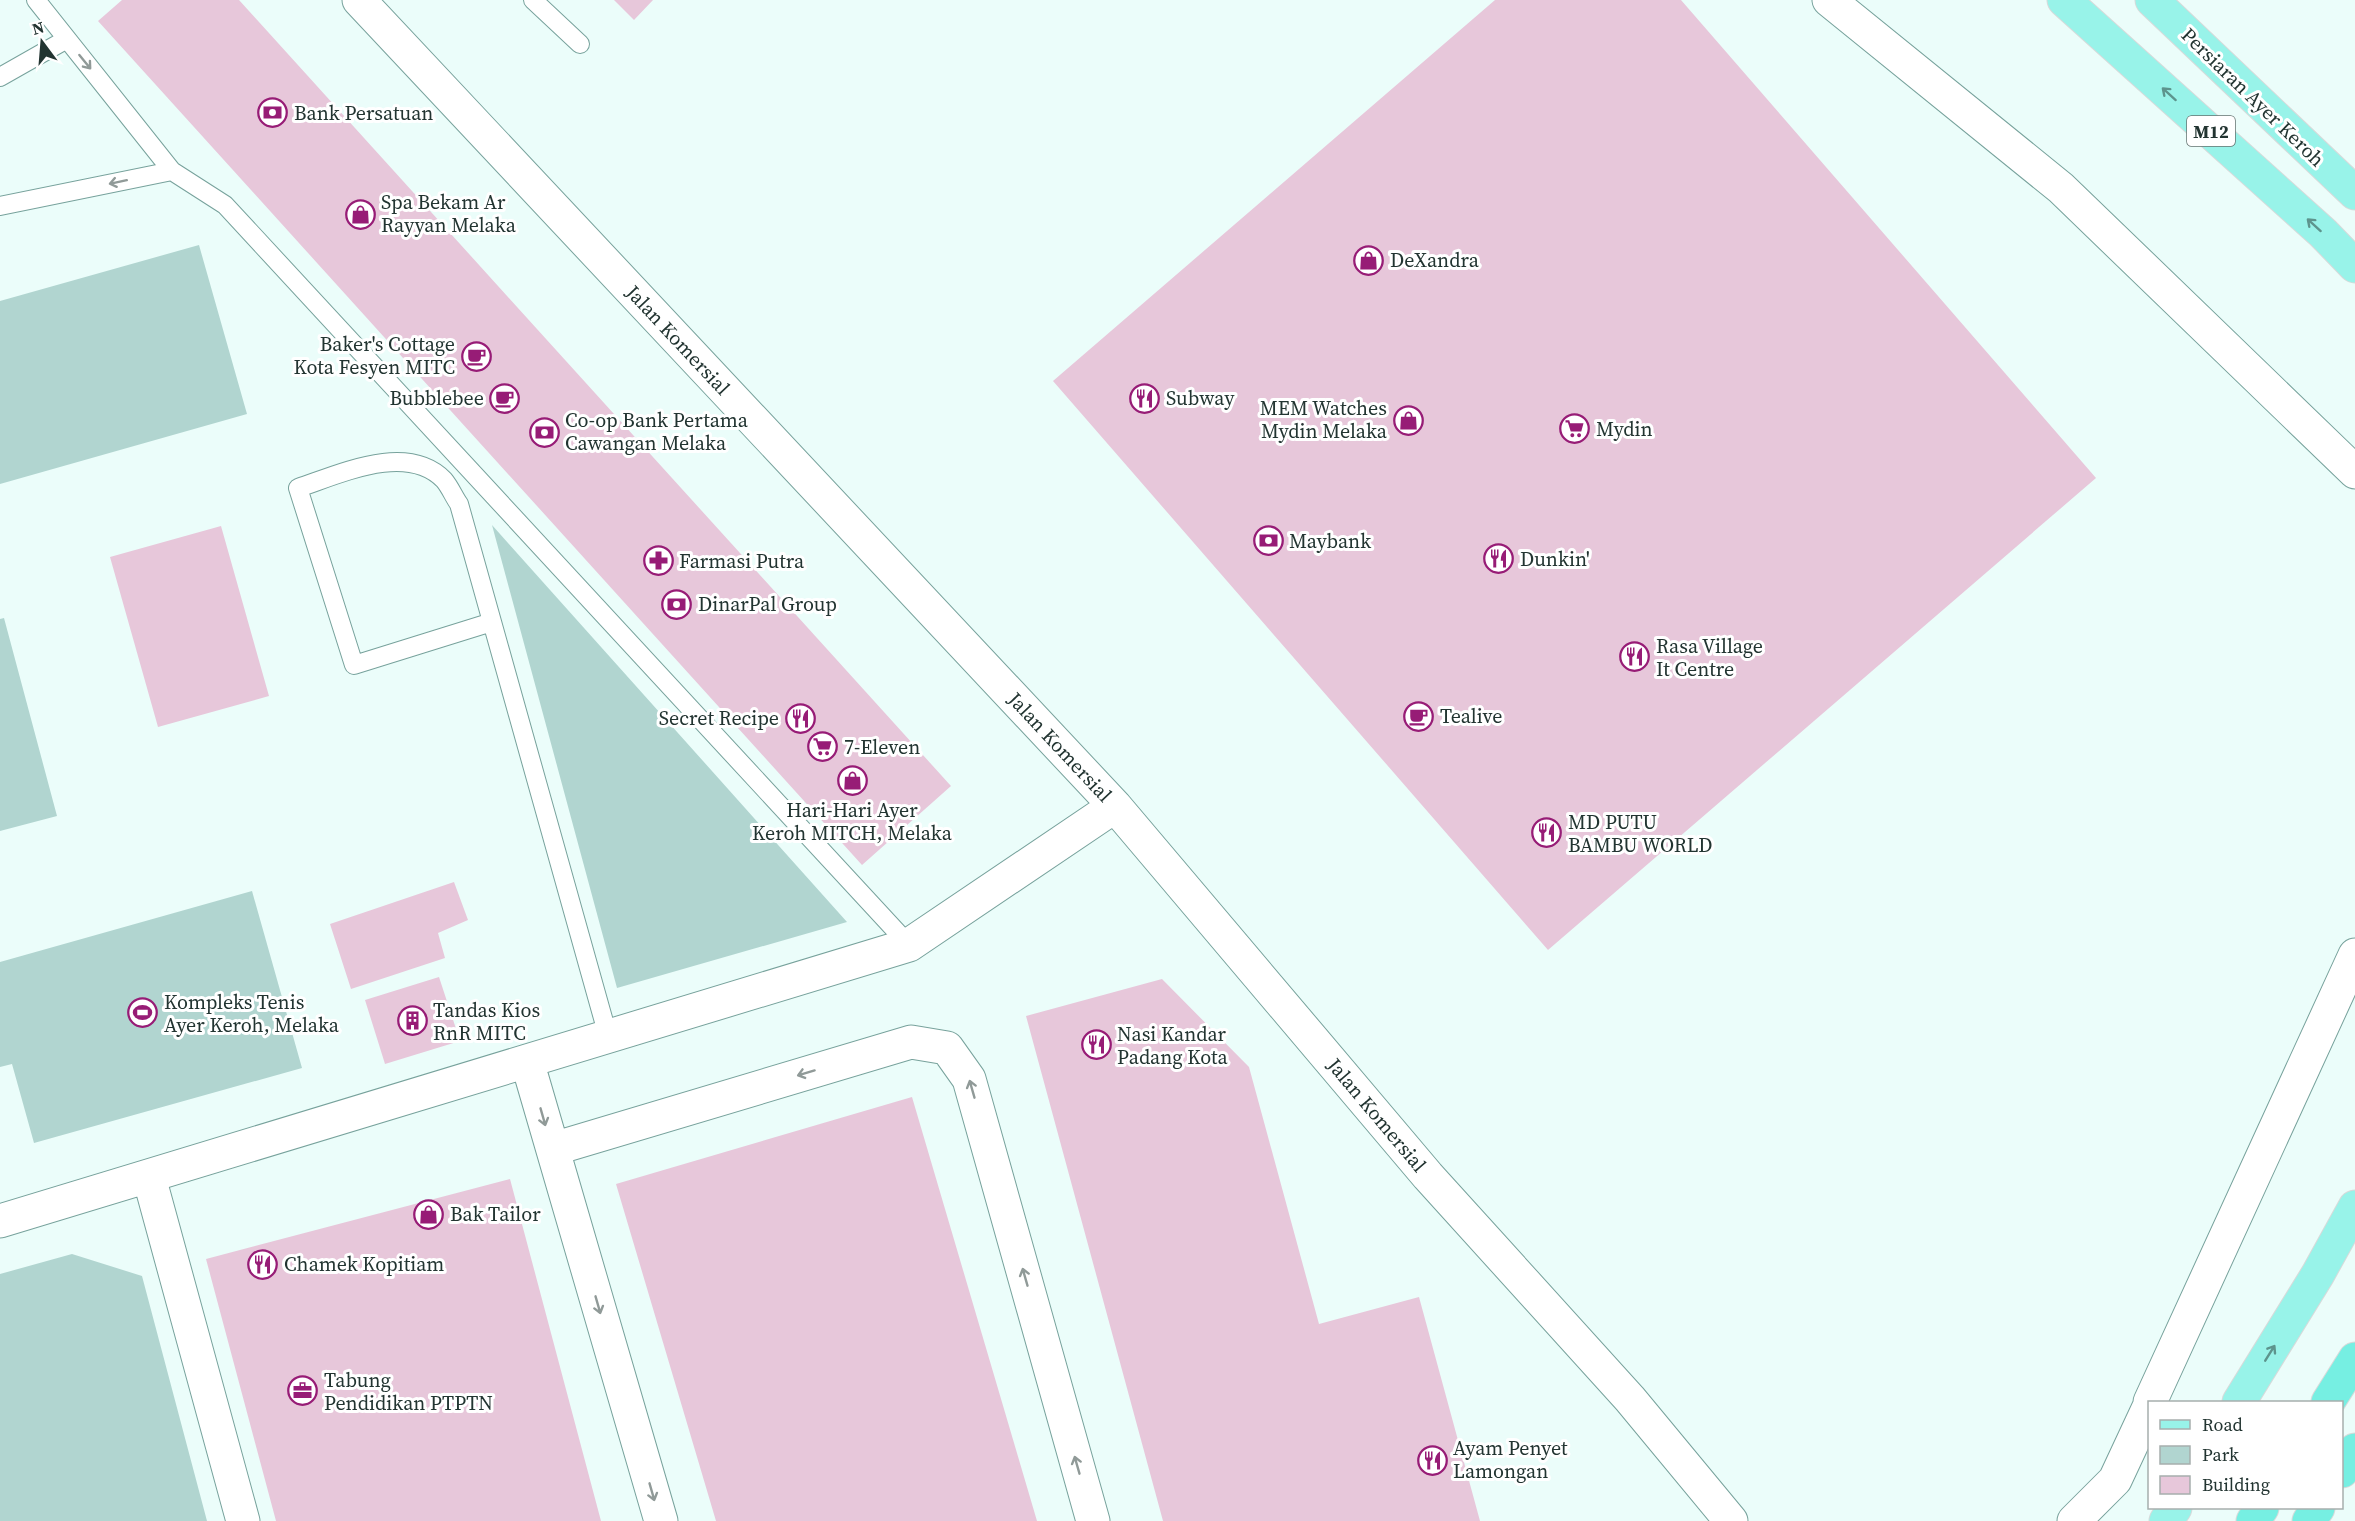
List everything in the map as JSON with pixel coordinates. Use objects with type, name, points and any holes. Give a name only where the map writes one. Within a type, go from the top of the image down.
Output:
[{"type":"highway","points":[[2329,1401],[2355,1359]]},
{"type":"highway","points":[[2343,1469],[2355,1449]]},
{"type":"main road","name":"M12","points":[[2064,0],[2323,233],[2355,266]]},
{"type":"main road","name":"Persiaran Ayer Keroh","points":[[2152,0],[2355,193]]},
{"type":"main road","points":[[2240,1401],[2318,1274],[2355,1207]]},
{"type":"street","name":"Jalan Komersial","points":[[359,0],[1115,806],[1428,1176],[1629,1399],[1731,1521]]},
{"type":"street","points":[[1829,0],[2061,188],[2355,472]]},
{"type":"street","points":[[0,1221],[909,945],[1115,806]]},
{"type":"street","points":[[2151,1401],[2355,955]]},
{"type":"street","points":[[553,1149],[911,1042],[947,1048],[969,1079],[1093,1521]]},
{"type":"street","points":[[527,1061],[661,1521]]},
{"type":"street","points":[[149,1177],[243,1521]]},
{"type":"street","points":[[2074,1521],[2115,1480],[2148,1408]]},
{"type":"lane","points":[[36,0],[172,171],[225,205],[909,945]]},
{"type":"lane","points":[[533,0],[580,44]]},
{"type":"lane","points":[[0,77],[67,39]]},
{"type":"lane","points":[[0,206],[172,171]]},
{"type":"lane","points":[[492,622],[354,664],[298,488],[372,464],[405,462],[424,467],[444,480],[459,504],[608,1036]]},
{"type":"green space","points":[[199,245],[247,414],[0,484],[0,301]]},
{"type":"green space","points":[[492,525],[847,922],[617,988]]},
{"type":"green space","points":[[4,618],[57,816],[0,831],[0,619]]},
{"type":"green space","name":"Kompleks Tenis Ayer Keroh, Melaka","points":[[252,891],[302,1068],[34,1143],[12,1064],[0,1067],[0,962]]},
{"type":"green space","points":[[72,1254],[142,1276],[207,1521],[0,1521],[0,1274]]},
{"type":"building","points":[[122,0],[239,0],[951,786],[862,865],[98,21]]},
{"type":"building","points":[[614,0],[653,0],[634,20]]},
{"type":"building","name":"Mydin","points":[[1495,0],[1681,0],[2096,478],[1548,950],[1053,381]]},
{"type":"building","points":[[221,526],[269,696],[158,727],[110,557]]},
{"type":"building","points":[[454,882],[468,920],[438,933],[445,958],[351,989],[330,924]]},
{"type":"building","name":"Tandas Kios RnR MITC","points":[[439,977],[460,1041],[385,1064],[365,1000]]},
{"type":"building","points":[[1162,979],[1249,1067],[1319,1324],[1419,1297],[1480,1521],[1163,1521],[1026,1016]]},
{"type":"building","points":[[912,1097],[1037,1521],[716,1521],[616,1184]]},
{"type":"building","points":[[510,1179],[601,1521],[276,1521],[206,1259]]},
{"type":"place","name":"Bank Persatuan","points":[[273,113]]},
{"type":"place","name":"Spa Bekam Ar Rayyan Melaka","points":[[360,214]]},
{"type":"place","name":"DeXandra","points":[[1369,260]]},
{"type":"place","name":"Baker's Cottage Kota Fesyen MITC","points":[[476,356]]},
{"type":"place","name":"Bubblebee","points":[[505,398]]},
{"type":"place","name":"Subway","points":[[1145,398]]},
{"type":"place","name":"MEM Watches Mydin Melaka","points":[[1408,420]]},
{"type":"place","name":"Mydin","points":[[1575,429]]},
{"type":"place","name":"Co-op Bank Pertama Cawangan Melaka","points":[[544,432]]},
{"type":"place","name":"Maybank","points":[[1268,541]]},
{"type":"place","name":"Dunkin'","points":[[1499,559]]},
{"type":"place","name":"Farmasi Putra","points":[[658,561]]},
{"type":"place","name":"DinarPal Group","points":[[677,604]]},
{"type":"place","name":"Rasa Village It Centre","points":[[1635,657]]},
{"type":"place","name":"Tealive","points":[[1419,716]]},
{"type":"place","name":"Secret Recipe","points":[[800,718]]},
{"type":"place","name":"7-Eleven","points":[[823,747]]},
{"type":"place","name":"Hari-Hari Ayer Keroh MITCH, Melaka","points":[[852,780]]},
{"type":"place","name":"MD PUTU BAMBU WORLD","points":[[1547,833]]},
{"type":"place","name":"Kompleks Tenis Ayer Keroh, Melaka","points":[[143,1013]]},
{"type":"place","name":"Tandas Kios RnR MITC","points":[[412,1021]]},
{"type":"place","name":"Nasi Kandar Padang Kota","points":[[1096,1045]]},
{"type":"place","name":"Bak Tailor","points":[[429,1214]]},
{"type":"place","name":"Chamek Kopitiam","points":[[263,1264]]},
{"type":"place","name":"Tabung Pendidikan PTPTN","points":[[303,1391]]},
{"type":"place","name":"Ayam Penyet Lamongan","points":[[1432,1460]]}]
